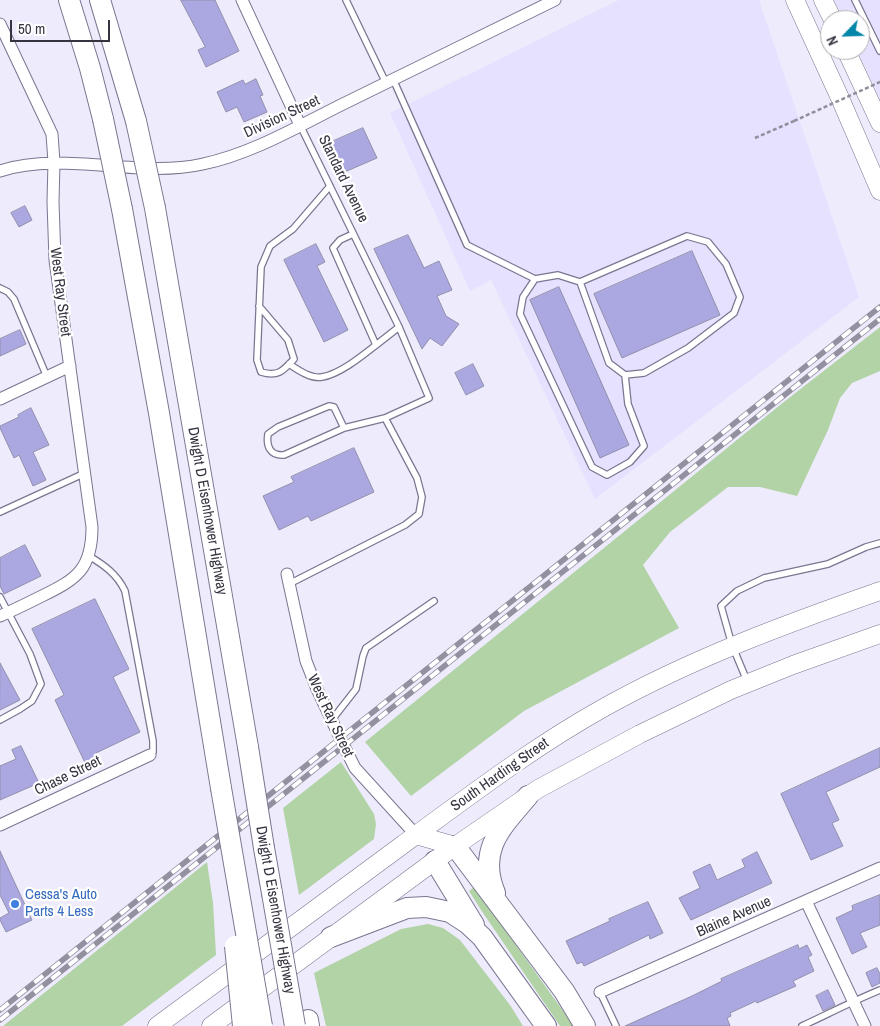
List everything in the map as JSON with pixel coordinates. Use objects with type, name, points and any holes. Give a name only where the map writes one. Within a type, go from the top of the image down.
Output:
[{"type":"highway","name":"Dwight D Eisenhower Highway","points":[[69,0],[90,68],[103,119],[122,208],[159,413],[262,1026]]},
{"type":"highway","name":"Dwight D Eisenhower Highway","points":[[100,0],[136,121],[155,208],[272,893],[304,1024]]},
{"type":"highway","points":[[219,778],[243,1026]]},
{"type":"highway","points":[[500,904],[490,882],[489,852],[500,830],[528,796]]},
{"type":"highway","points":[[455,846],[564,991],[585,1026]]},
{"type":"highway","points":[[435,861],[482,937],[546,1026]]},
{"type":"highway","points":[[331,937],[401,910],[426,907],[450,912],[467,923],[482,937]]},
{"type":"main road","points":[[795,0],[880,191]]},
{"type":"main road","points":[[851,60],[880,123]]},
{"type":"main road","name":"South Harding Street","points":[[157,1026],[496,776],[578,723],[641,688],[732,645],[798,619],[880,591]]},
{"type":"main road","points":[[211,1026],[455,846],[528,796],[640,734],[723,693],[793,665],[880,634]]},
{"type":"main road","points":[[416,835],[455,846]]},
{"type":"main road","name":"West Ray Street","points":[[416,835],[435,861]]},
{"type":"street","name":"Standard Avenue","points":[[242,0],[300,125]]},
{"type":"street","name":"Division Street","points":[[0,171],[54,162],[162,168],[192,166],[219,160],[242,152],[300,125],[555,0]]},
{"type":"street","name":"West Ray Street","points":[[0,24],[52,134],[54,162],[54,248],[92,527],[89,556],[82,568],[68,584],[4,614]]},
{"type":"street","points":[[0,399],[70,366]]},
{"type":"street","name":"West Ray Street","points":[[288,579],[306,661],[316,689],[355,768],[416,835]]},
{"type":"street","name":"Chase Street","points":[[0,825],[150,755]]},
{"type":"street","name":"Blaine Avenue","points":[[600,992],[880,868]]},
{"type":"street","points":[[806,901],[865,1026]]},
{"type":"lane","points":[[346,0],[390,81],[467,245],[535,279],[558,275],[580,282],[687,236],[708,242],[726,264],[740,297],[734,313],[688,348],[644,373],[625,375],[609,363],[580,282]]},
{"type":"lane","points":[[855,0],[880,51]]},
{"type":"lane","name":"Standard Avenue","points":[[300,125],[398,327],[429,398],[385,418]]},
{"type":"lane","points":[[259,306],[288,340],[294,359],[283,371],[270,375],[261,372],[257,360],[259,306],[262,267],[270,246],[293,229],[330,186]]},
{"type":"lane","points":[[353,234],[340,240],[333,248],[376,345]]},
{"type":"lane","points":[[535,279],[523,297],[520,314],[592,467],[607,474],[630,462],[644,446],[628,404],[625,375]]},
{"type":"lane","points":[[0,288],[8,292],[14,300],[47,377]]},
{"type":"lane","points":[[289,364],[304,373],[321,377],[348,366],[398,327]]},
{"type":"lane","points":[[288,579],[405,525],[419,514],[422,497],[417,478],[385,418],[344,428],[284,455],[272,453],[267,442],[268,434],[278,427],[329,406],[334,406],[344,428]]},
{"type":"lane","points":[[0,512],[84,473]]},
{"type":"lane","points":[[748,683],[732,645],[721,606],[737,591],[764,578],[828,564],[880,543]]},
{"type":"lane","points":[[89,556],[115,574],[125,590],[153,741],[154,749],[150,755]]},
{"type":"lane","points":[[0,597],[4,614],[30,654],[41,684],[32,700],[0,720]]},
{"type":"lane","points":[[332,721],[356,689],[366,648],[434,600]]},
{"type":"lane","points":[[802,1026],[880,990]]},
{"type":"lane","points":[[600,992],[616,1026]]},
{"type":"path","points":[[755,138],[880,82]]},
{"type":"shaded area","points":[[619,0],[759,0],[859,297],[595,499],[491,280],[470,291],[390,113]]},
{"type":"shaded area","points":[[834,0],[880,0],[880,99],[862,60],[870,60],[870,10],[839,10]]},
{"type":"green space","points":[[880,327],[880,371],[852,383],[840,398],[828,430],[797,496],[760,487],[728,487],[670,532],[643,565],[679,628],[524,711],[411,796],[365,742],[780,405]]},
{"type":"green space","points":[[341,762],[374,814],[376,824],[374,839],[299,895],[283,808]]},
{"type":"green space","points":[[207,862],[213,903],[216,955],[122,1026],[3,1026]]},
{"type":"green space","points":[[474,887],[574,1026],[560,1026],[469,891]]},
{"type":"green space","points":[[428,924],[443,928],[460,940],[510,1005],[523,1026],[326,1026],[314,973],[401,929]]},
{"type":"building","points":[[181,0],[215,0],[239,51],[206,67],[198,50],[205,47]]},
{"type":"building","points":[[256,79],[263,95],[260,96],[267,112],[244,122],[237,107],[226,112],[217,92],[243,80],[245,84]]},
{"type":"building","points":[[363,128],[377,158],[340,174],[327,144]]},
{"type":"building","points":[[25,206],[32,220],[19,227],[11,213]]},
{"type":"building","points":[[408,235],[424,268],[439,261],[452,290],[437,296],[446,316],[459,324],[442,346],[430,338],[422,349],[374,249]]},
{"type":"building","points":[[316,244],[325,262],[317,266],[348,330],[324,342],[284,260]]},
{"type":"building","points":[[692,251],[720,315],[622,358],[594,294]]},
{"type":"building","points":[[559,287],[629,445],[600,458],[530,300]]},
{"type":"building","points":[[20,330],[26,344],[0,356],[0,339]]},
{"type":"building","points":[[473,364],[484,386],[466,395],[455,373]]},
{"type":"building","points":[[31,408],[49,445],[33,452],[46,480],[33,486],[19,455],[14,458],[0,428],[0,426],[19,417],[18,415]]},
{"type":"building","points":[[354,448],[374,492],[311,521],[308,516],[279,530],[263,496],[294,482],[291,477]]},
{"type":"building","points":[[25,545],[41,576],[4,594],[0,586],[0,558]]},
{"type":"building","points":[[95,599],[129,669],[113,677],[140,732],[96,753],[101,763],[88,769],[55,700],[64,695],[32,629]]},
{"type":"building","points":[[0,663],[20,700],[0,710]]},
{"type":"building","points":[[21,746],[39,783],[0,800],[0,766],[16,759],[12,750]]},
{"type":"building","points":[[880,748],[880,767],[826,792],[839,820],[832,823],[843,846],[811,860],[781,794]]},
{"type":"building","name":"Cessa's Auto Parts 4 Less","points":[[0,851],[32,920],[6,932],[0,920],[0,918],[9,913],[0,895]]},
{"type":"building","points":[[757,852],[772,883],[691,920],[679,898],[700,888],[693,872],[710,864],[717,880],[745,867],[742,860]]},
{"type":"building","points":[[880,895],[880,925],[860,933],[867,947],[852,954],[836,918],[853,910],[852,906]]},
{"type":"building","points":[[648,902],[663,933],[650,939],[649,935],[584,966],[582,962],[577,964],[566,941]]},
{"type":"building","points":[[798,945],[799,949],[807,945],[812,955],[808,957],[814,971],[793,981],[796,986],[730,1013],[731,1016],[727,1018],[730,1026],[625,1026],[692,996],[722,981],[721,979]]},
{"type":"building","points":[[877,968],[880,974],[880,983],[872,987],[866,973]]},
{"type":"building","points":[[828,990],[835,1005],[823,1011],[816,996]]},
{"type":"railway","points":[[0,1010],[880,307]]},
{"type":"railway","points":[[0,1020],[880,319]]},
{"type":"place","name":"Cessa's Auto Parts 4 Less","points":[[15,904]]}]
